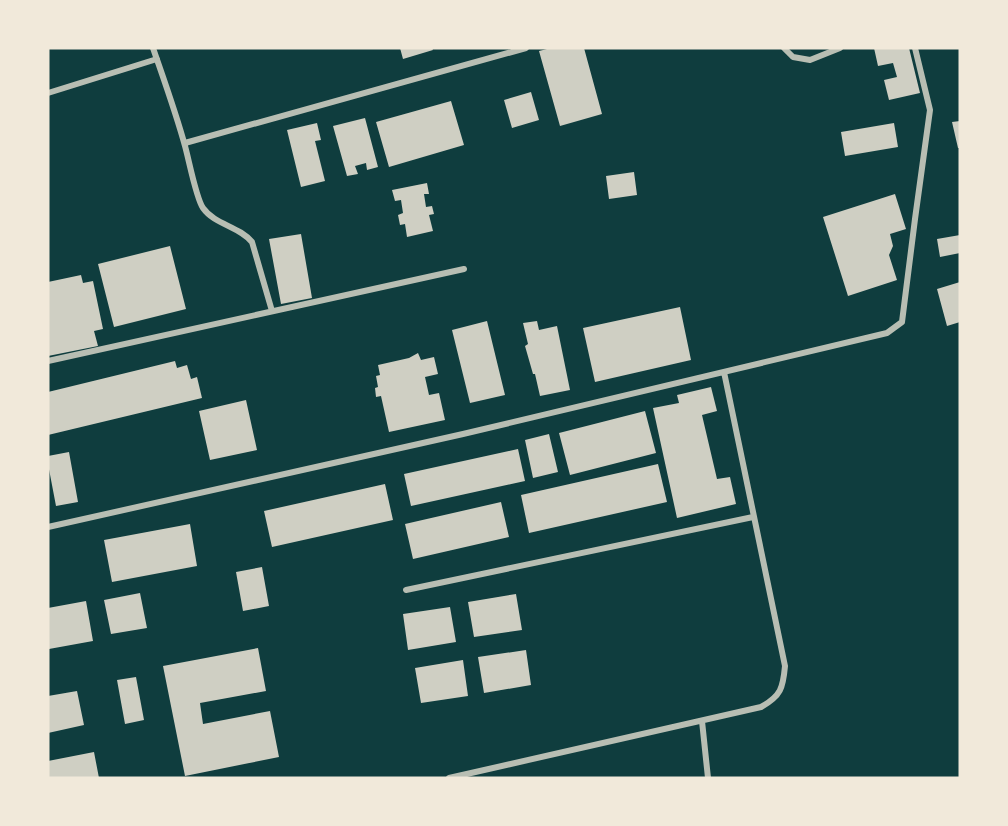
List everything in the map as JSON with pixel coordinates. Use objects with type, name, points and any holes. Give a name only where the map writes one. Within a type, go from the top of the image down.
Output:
[{"type":"street","points":[[153,48],[184,143],[201,205],[212,218],[239,230],[252,242],[272,311]]},
{"type":"street","points":[[184,143],[526,48]]},
{"type":"street","points":[[784,48],[793,57],[810,60],[840,48]]},
{"type":"street","points":[[48,527],[463,434],[887,333],[902,322],[930,110],[915,48]]},
{"type":"street","points":[[48,93],[157,58]]},
{"type":"street","points":[[48,361],[464,269]]},
{"type":"street","points":[[449,778],[761,707],[779,694],[784,683],[785,666],[724,372]]},
{"type":"street","points":[[406,590],[753,517]]},
{"type":"street","points":[[702,721],[708,778]]},
{"type":"building","points":[[400,48],[432,48],[433,50],[403,59]]},
{"type":"building","points":[[551,48],[584,48],[602,114],[560,126],[539,51]]},
{"type":"building","points":[[874,48],[909,48],[920,93],[889,100],[884,80],[897,77],[893,63],[878,66]]},
{"type":"building","points":[[531,92],[539,120],[512,128],[504,100]]},
{"type":"building","points":[[451,101],[464,145],[389,167],[376,122]]},
{"type":"building","points":[[365,118],[378,167],[367,170],[366,163],[355,166],[358,174],[347,176],[333,126]]},
{"type":"building","points":[[960,121],[960,148],[958,148],[952,122]]},
{"type":"building","points":[[317,123],[321,140],[315,141],[325,181],[301,187],[287,130]]},
{"type":"building","points":[[894,123],[898,147],[845,156],[841,132]]},
{"type":"building","points":[[634,172],[637,195],[609,199],[606,176]]},
{"type":"building","points":[[427,183],[429,194],[424,194],[426,207],[432,206],[434,214],[429,215],[433,231],[407,237],[405,224],[400,225],[398,215],[403,213],[401,200],[395,201],[392,190]]},
{"type":"building","points":[[895,194],[906,229],[890,234],[893,246],[889,255],[897,280],[848,296],[823,217]]},
{"type":"building","points":[[301,234],[312,298],[281,304],[269,239]]},
{"type":"building","points":[[960,235],[960,253],[940,257],[937,239]]},
{"type":"building","points":[[170,246],[186,309],[114,327],[98,264]]},
{"type":"building","points":[[81,275],[83,283],[93,281],[103,329],[94,331],[98,346],[48,356],[48,282]]},
{"type":"building","points":[[960,282],[960,322],[947,326],[937,289]]},
{"type":"building","points":[[680,307],[691,360],[595,382],[583,328]]},
{"type":"building","points":[[487,321],[505,395],[470,403],[452,330]]},
{"type":"building","points":[[537,321],[539,330],[557,326],[570,390],[540,396],[525,346],[528,344],[523,323]]},
{"type":"building","points":[[418,353],[421,360],[434,357],[438,374],[425,377],[429,395],[439,393],[445,420],[389,432],[381,396],[376,397],[375,388],[378,387],[376,376],[380,375],[378,365],[409,358]]},
{"type":"building","points":[[175,361],[177,368],[187,365],[191,379],[197,377],[202,398],[48,435],[48,392]]},
{"type":"building","points":[[711,387],[717,411],[702,415],[717,479],[730,477],[736,504],[677,518],[653,408],[679,403],[677,395]]},
{"type":"building","points":[[246,400],[257,450],[210,460],[199,411]]},
{"type":"building","points":[[645,411],[656,453],[570,475],[559,433]]},
{"type":"building","points":[[549,434],[558,472],[533,478],[525,440]]},
{"type":"building","points":[[518,449],[525,481],[411,506],[404,474]]},
{"type":"building","points":[[69,452],[78,502],[56,506],[48,456]]},
{"type":"building","points":[[658,464],[667,502],[529,533],[521,495]]},
{"type":"building","points":[[385,484],[393,520],[272,547],[264,511]]},
{"type":"building","points":[[501,502],[509,537],[413,559],[405,524]]},
{"type":"building","points":[[190,524],[197,566],[112,582],[104,540]]},
{"type":"building","points":[[262,567],[269,606],[243,611],[236,572]]},
{"type":"building","points":[[140,593],[147,628],[111,634],[104,600]]},
{"type":"building","points":[[516,594],[522,630],[474,637],[468,602]]},
{"type":"building","points":[[86,601],[93,641],[49,649],[48,608]]},
{"type":"building","points":[[450,607],[456,642],[408,650],[403,614]]},
{"type":"building","points":[[258,648],[266,691],[200,703],[203,724],[270,711],[279,757],[185,776],[163,666]]},
{"type":"building","points":[[526,650],[531,685],[484,693],[478,657]]},
{"type":"building","points":[[463,660],[468,696],[421,703],[415,668]]},
{"type":"building","points":[[136,677],[144,720],[125,724],[117,680]]},
{"type":"building","points":[[77,691],[84,725],[48,733],[48,696]]},
{"type":"building","points":[[94,752],[99,778],[48,778],[48,761]]}]
